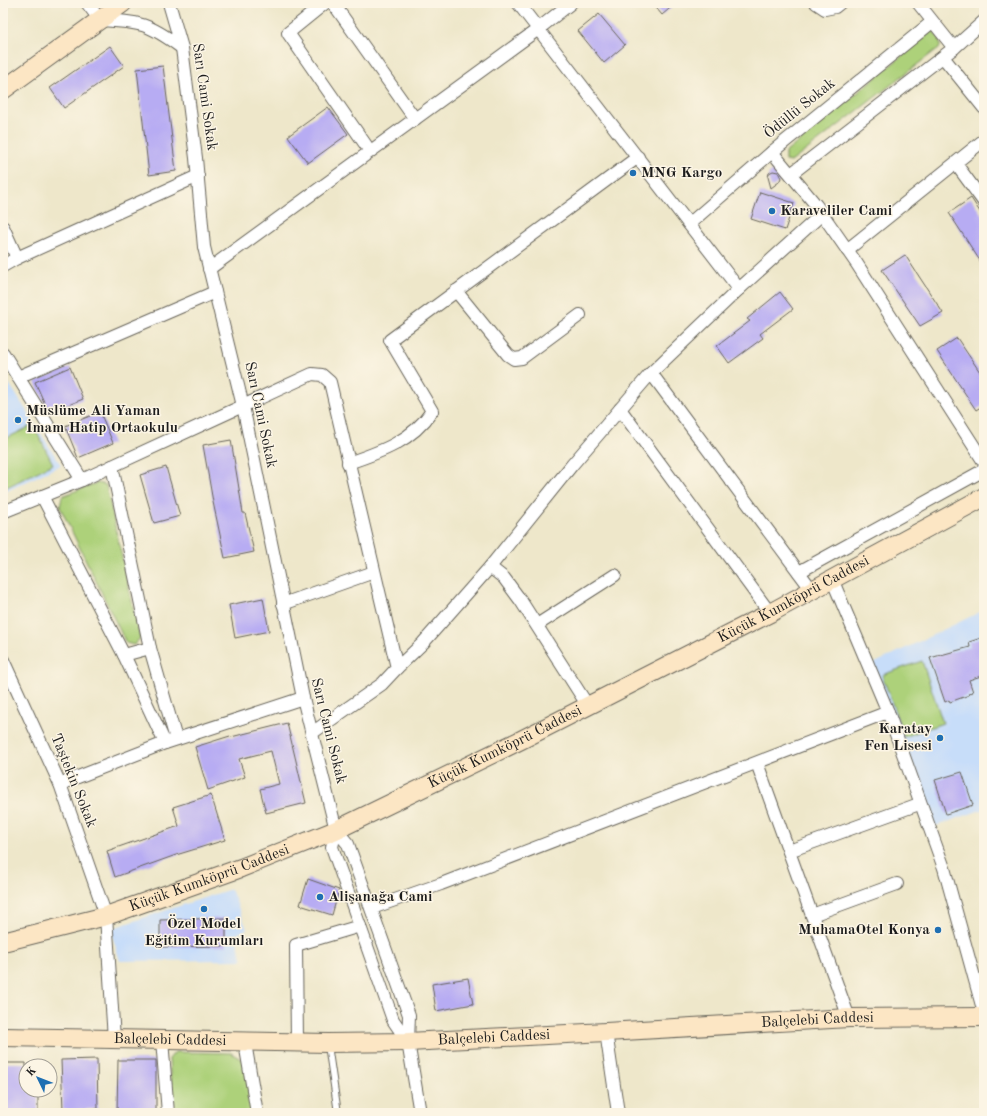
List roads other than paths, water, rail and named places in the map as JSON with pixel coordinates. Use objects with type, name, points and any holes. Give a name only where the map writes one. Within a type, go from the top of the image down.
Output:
[{"type":"street","points":[[87,3],[100,20]]},
{"type":"street","points":[[3,90],[123,3]]},
{"type":"street","name":"Sarı Cami Sokak","points":[[169,3],[182,48],[198,176],[204,247],[243,406],[303,698],[336,830],[348,844],[409,1015],[408,1042],[420,1113]]},
{"type":"street","points":[[325,3],[288,33],[370,151]]},
{"type":"street","points":[[333,3],[415,119]]},
{"type":"street","points":[[518,3],[537,30],[638,157],[739,289]]},
{"type":"street","points":[[209,269],[537,30],[571,3]]},
{"type":"street","points":[[816,3],[825,9],[835,7],[840,3]]},
{"type":"street","points":[[918,3],[954,48]]},
{"type":"street","points":[[100,20],[134,21],[157,30],[182,48]]},
{"type":"street","points":[[791,174],[954,48],[984,21]]},
{"type":"street","name":"Ödüllü Sokak","points":[[689,224],[772,152],[932,22]]},
{"type":"street","points":[[942,57],[984,108]]},
{"type":"street","points":[[847,250],[984,140]]},
{"type":"street","points":[[772,152],[822,214],[847,250],[984,462]]},
{"type":"street","points":[[348,463],[388,449],[423,425],[432,411],[390,340],[638,157]]},
{"type":"street","points":[[956,164],[984,202]]},
{"type":"street","points":[[3,266],[16,258],[198,176]]},
{"type":"street","points":[[312,734],[382,684],[423,643],[490,567],[572,465],[651,373],[739,289],[822,214]]},
{"type":"street","points":[[3,227],[16,258]]},
{"type":"street","points":[[456,291],[508,355],[514,359],[522,358],[580,315]]},
{"type":"street","points":[[18,377],[215,292]]},
{"type":"street","points":[[3,353],[82,480]]},
{"type":"street","points":[[651,373],[812,590]]},
{"type":"street","points":[[3,512],[82,480],[312,374],[322,375],[330,382],[397,668]]},
{"type":"street","points":[[620,409],[770,613]]},
{"type":"street","points":[[112,466],[170,741]]},
{"type":"street","points":[[799,572],[984,470]]},
{"type":"street","points":[[42,496],[170,741]]},
{"type":"street","name":"Küçük Kumköprü Caddesi","points":[[3,942],[106,916],[241,868],[336,830],[588,706],[770,613],[984,497]]},
{"type":"street","points":[[490,567],[504,578],[537,625],[588,706]]},
{"type":"street","points":[[283,604],[374,572]]},
{"type":"street","points":[[537,625],[615,575]]},
{"type":"street","points":[[832,579],[888,712],[944,868],[984,1013]]},
{"type":"street","points":[[124,655],[150,648]]},
{"type":"street","name":"Taştekin Sokak","points":[[3,660],[60,784],[106,916],[114,1039]]},
{"type":"street","points":[[60,784],[170,741],[303,698]]},
{"type":"street","points":[[372,908],[442,884],[888,712]]},
{"type":"street","points":[[757,763],[849,1018]]},
{"type":"street","points":[[789,851],[920,804]]},
{"type":"street","name":"Sarı Cami Sokak","points":[[336,830],[332,847],[393,1020],[408,1042]]},
{"type":"street","points":[[812,915],[897,884]]},
{"type":"street","points":[[297,1042],[296,945],[360,926]]},
{"type":"street","name":"Balçelebi Caddesi","points":[[3,1037],[245,1042],[408,1042],[849,1018],[984,1017]]},
{"type":"street","points":[[606,1032],[618,1113]]},
{"type":"street","points":[[162,1040],[168,1113]]},
{"type":"street","points":[[245,1042],[257,1113]]},
{"type":"lane","points":[[328,1043],[338,1113]]},
{"type":"place","name":"MNG Kargo","points":[[633,173]]},
{"type":"place","name":"Karaveliler Cami","points":[[772,211]]},
{"type":"place","name":"Müslüme Ali Yaman İmam Hatip Ortaokulu","points":[[18,420]]},
{"type":"place","name":"Karatay Fen Lisesi","points":[[940,738]]},
{"type":"place","name":"Alişanağa Cami","points":[[320,897]]},
{"type":"place","name":"Özel Model Eğitim Kurumları","points":[[204,909]]},
{"type":"place","name":"MuhamaOtel Konya","points":[[938,930]]}]
